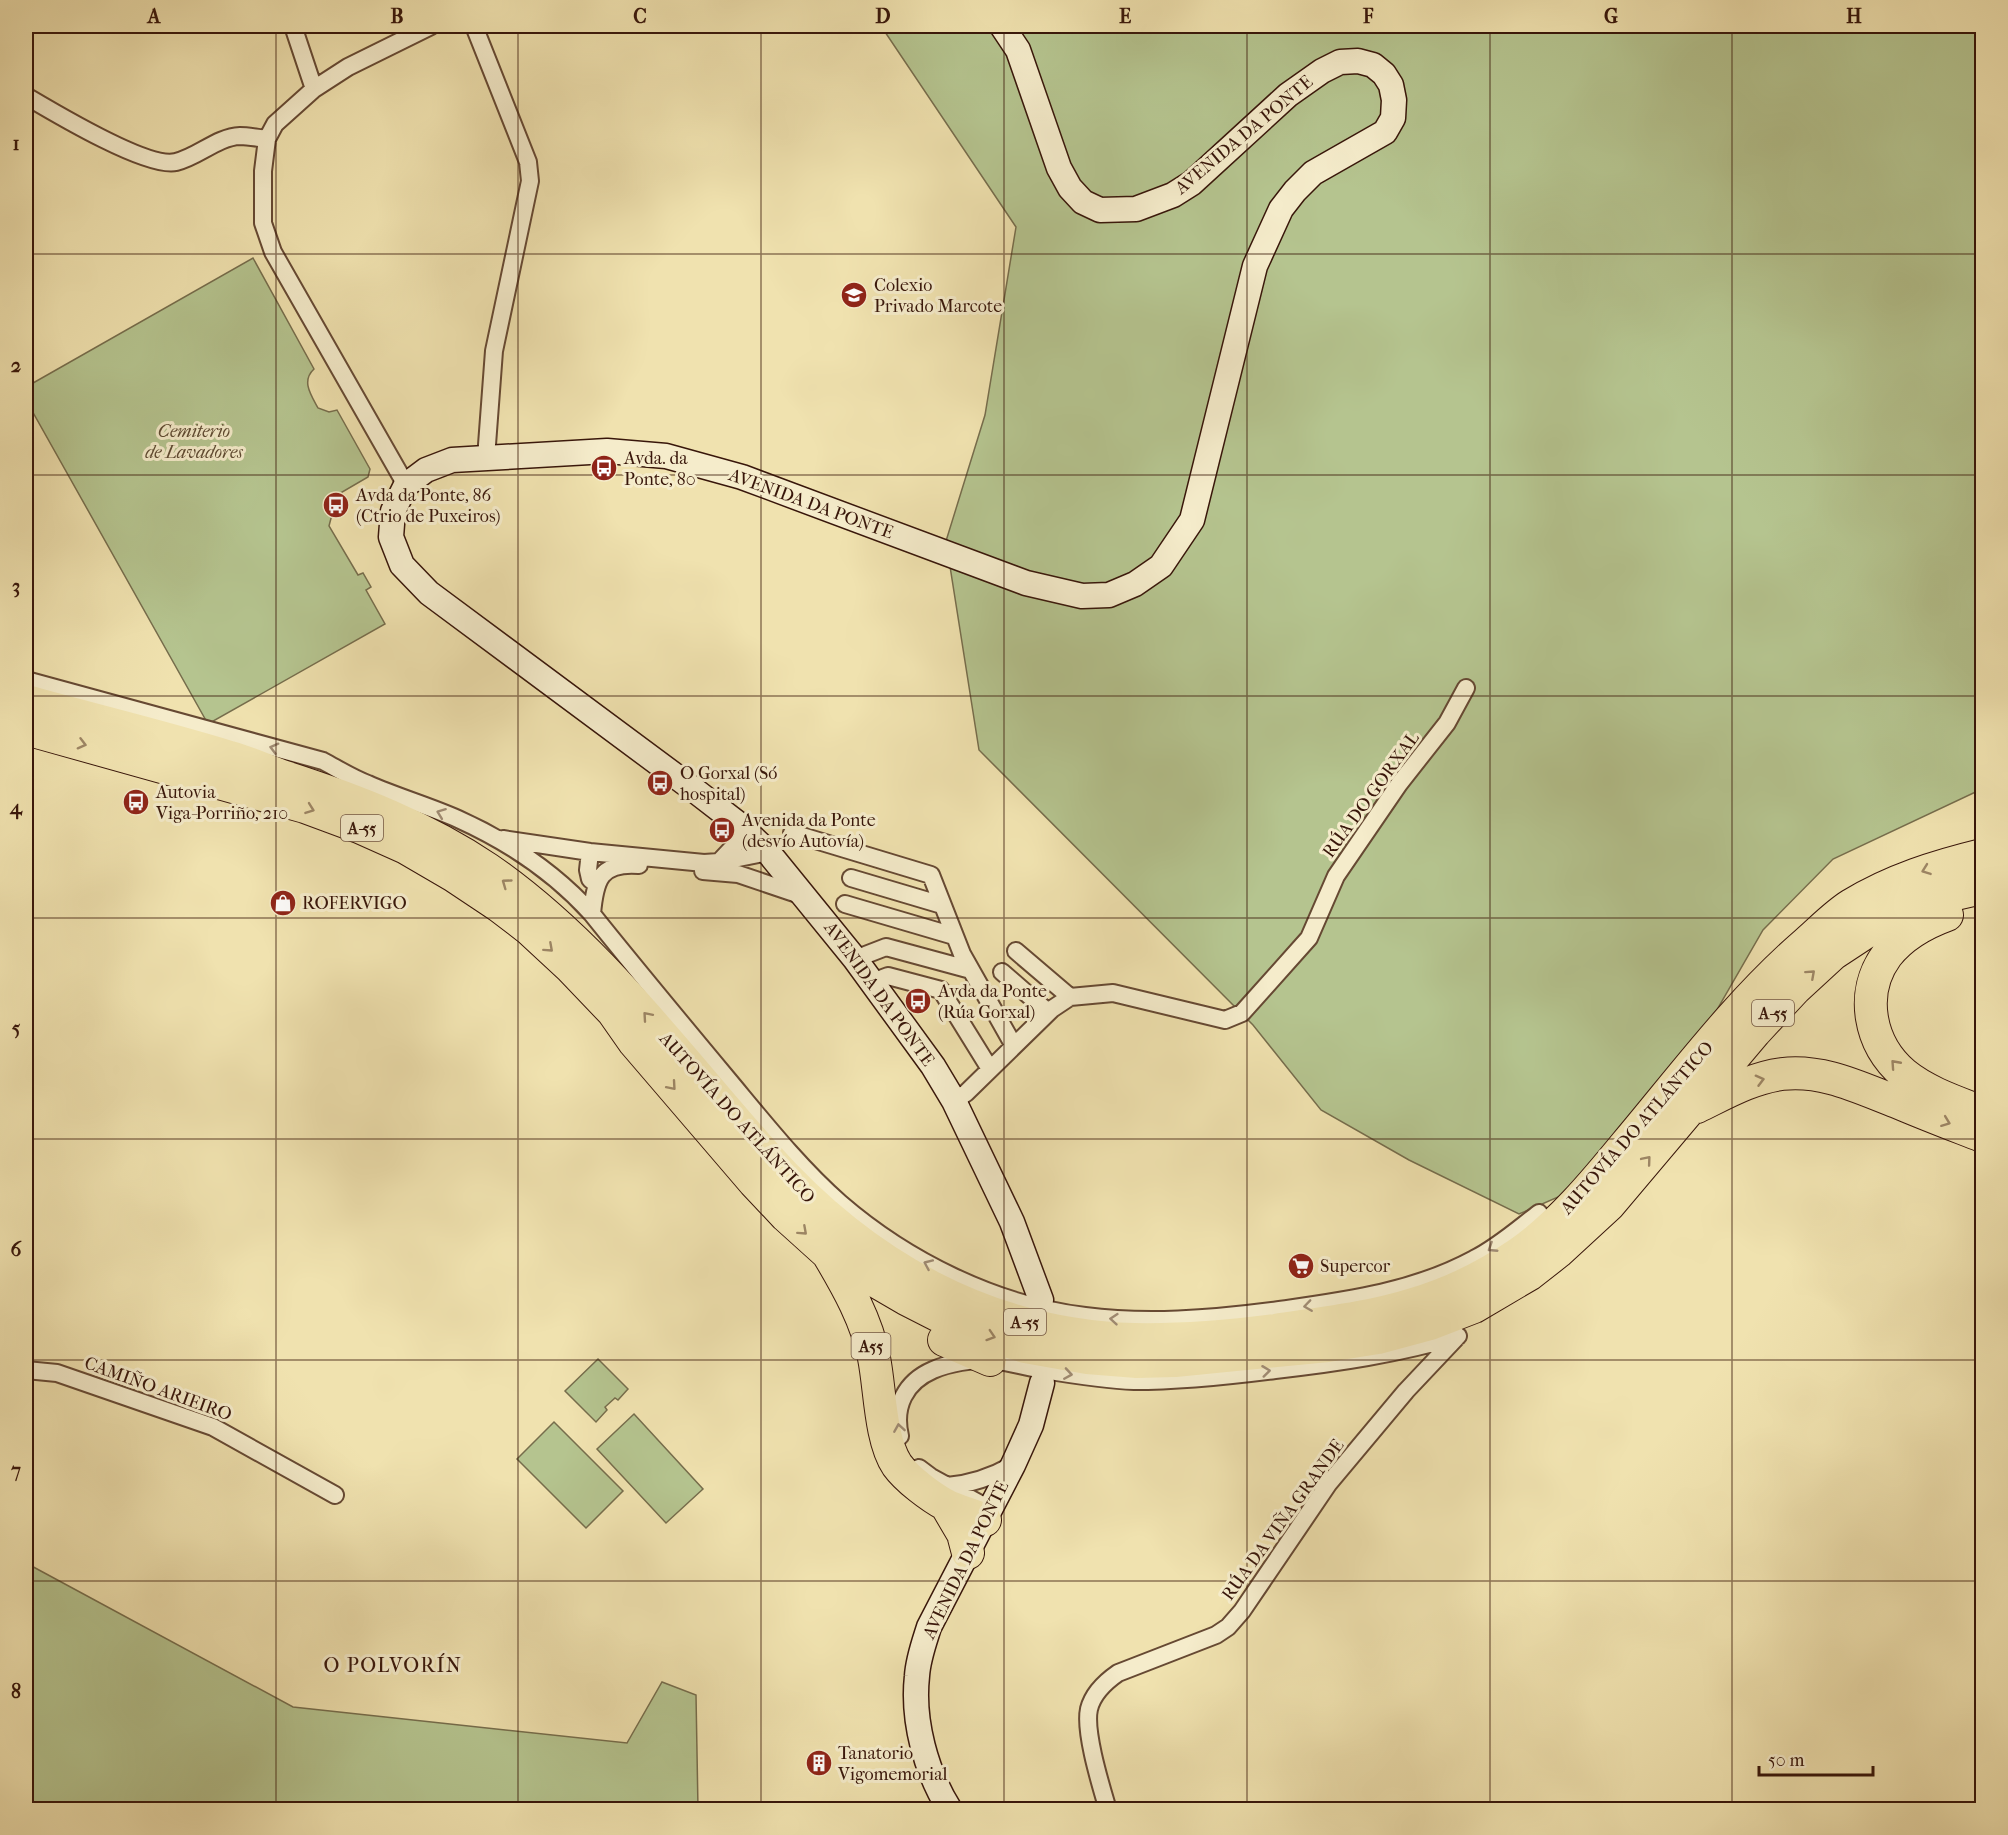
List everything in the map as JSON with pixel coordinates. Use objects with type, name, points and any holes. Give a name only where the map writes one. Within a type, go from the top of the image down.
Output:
[{"type":"highway","name":"AUTOVÍA DO ATLÁNTICO","points":[[26,701],[235,758],[349,798],[399,820],[476,862],[519,893],[578,944],[625,991],[767,1156],[845,1233],[879,1257],[962,1302],[1039,1326],[1084,1335],[1130,1339],[1177,1339],[1250,1333],[1373,1314],[1428,1299],[1490,1272],[1524,1249],[1582,1195],[1745,1002],[1778,967],[1848,906],[1928,868],[1983,855]]},
{"type":"highway","name":"AUTOVÍA DO ATLÁNTICO","points":[[26,729],[305,807],[406,848],[454,876],[529,929],[570,967],[613,1012],[634,1042],[754,1182],[786,1216],[827,1253],[906,1299],[957,1325],[1025,1347],[1087,1359],[1137,1362],[1175,1361],[1328,1346],[1378,1338],[1430,1324],[1474,1307],[1530,1274],[1558,1252],[1609,1205],[1755,1032],[1795,989],[1833,954],[1871,928],[1914,908],[1943,897],[1983,888]]},
{"type":"highway","points":[[235,758],[278,763],[367,784]]},
{"type":"highway","points":[[1983,898],[1916,930],[1898,944],[1887,956],[1875,978],[1870,1002],[1872,1021],[1878,1040],[1888,1057],[1904,1074],[1925,1087],[1983,1112]]},
{"type":"highway","points":[[1539,1213],[1585,1165],[1749,970],[1786,939],[1815,920],[1848,906]]},
{"type":"highway","points":[[1688,1111],[1760,1079],[1784,1074],[1813,1074],[1842,1081],[1983,1136]]},
{"type":"highway","points":[[1458,1336],[1529,1295],[1564,1267],[1595,1235],[1609,1205]]},
{"type":"highway","name":"A55","points":[[827,1253],[846,1285],[866,1330],[874,1356],[888,1445],[897,1464],[914,1482],[988,1515]]},
{"type":"highway","points":[[846,1285],[886,1311],[925,1332],[990,1360]]},
{"type":"highway","points":[[947,1495],[969,1553]]},
{"type":"street","points":[[293,26],[314,89]]},
{"type":"street","points":[[406,485],[273,252],[263,223],[263,171],[267,139],[275,124],[314,89],[357,62],[431,26]]},
{"type":"street","points":[[474,26],[525,154],[531,181],[494,351],[486,458]]},
{"type":"street","name":"AVENIDA DA PONTE","points":[[1002,26],[1018,50],[1059,168],[1070,188],[1083,202],[1100,210],[1136,209],[1173,195],[1192,183],[1288,95],[1322,71],[1340,62],[1358,61],[1373,65],[1384,74],[1391,85],[1394,100],[1393,118],[1385,132],[1313,173],[1281,209],[1255,266],[1192,520],[1161,566],[1135,584],[1109,595],[1082,596],[1026,584],[742,477],[666,456],[607,451],[452,460],[426,470],[406,485],[393,511],[391,537],[402,565],[429,592],[736,823],[768,852],[855,959],[933,1066],[954,1101],[1012,1222],[1041,1300]]},
{"type":"street","points":[[26,96],[93,134],[159,162],[174,163],[238,136],[267,139]]},
{"type":"street","points":[[26,680],[322,761],[367,784],[457,819],[534,862],[570,889],[807,1172],[839,1202],[876,1232],[917,1259],[969,1283],[1024,1304],[1083,1316],[1128,1320],[1175,1320],[1239,1315],[1363,1298],[1431,1279],[1475,1259],[1506,1239],[1539,1213]]},
{"type":"street","name":"RÚA DO GORXAL","points":[[954,1101],[966,1093],[1048,1012],[1070,997],[1113,993],[1225,1020],[1242,1013],[1309,938],[1336,876],[1399,784],[1447,723],[1466,688]]},
{"type":"street","points":[[719,862],[735,845],[736,823]]},
{"type":"street","points":[[792,833],[931,875],[954,936],[1014,1046]]},
{"type":"street","points":[[494,838],[590,852],[704,863],[768,852]]},
{"type":"street","points":[[590,852],[588,870],[590,879],[596,884]]},
{"type":"street","points":[[738,874],[754,867],[768,852]]},
{"type":"street","points":[[592,914],[596,884],[606,870],[624,864],[738,874],[806,897]]},
{"type":"street","points":[[851,878],[942,905]]},
{"type":"street","points":[[845,904],[954,936]]},
{"type":"street","points":[[855,959],[886,947],[971,970]]},
{"type":"street","points":[[1016,951],[1070,997]]},
{"type":"street","points":[[1002,972],[1048,1012]]},
{"type":"street","points":[[872,982],[888,976],[941,990],[990,1069]]},
{"type":"street","points":[[1013,1465],[981,1480],[963,1485],[947,1495],[919,1469],[903,1444],[897,1415],[899,1402],[906,1390],[917,1378],[933,1370],[957,1363],[990,1360],[1080,1376],[1134,1381],[1230,1376],[1362,1359],[1418,1348],[1458,1336]]},
{"type":"street","name":"RÚA DA VIÑA GRANDE","points":[[1108,1809],[1096,1771],[1090,1730],[1089,1710],[1096,1693],[1118,1673],[1216,1635],[1228,1627],[1242,1611],[1329,1483],[1406,1391],[1458,1336]]},
{"type":"street","points":[[1418,1348],[1428,1367]]},
{"type":"street","name":"CAMIÑO ARIEIRO","points":[[26,1370],[57,1373],[213,1427],[335,1495]]},
{"type":"street","name":"AVENIDA DA PONTE","points":[[950,1809],[928,1764],[921,1738],[916,1698],[917,1675],[929,1627],[1013,1465],[1031,1425],[1042,1383]]},
{"type":"green space","points":[[881,26],[1982,26],[1982,789],[1833,859],[1763,930],[1688,1060],[1572,1191],[1519,1214],[1409,1160],[1321,1110],[1253,1025],[979,750],[946,541],[985,415],[1016,227]]},
{"type":"green space","name":"Cemiterio de Lavadores","points":[[253,258],[314,369],[308,378],[308,383],[310,393],[318,408],[329,412],[337,410],[370,469],[368,477],[337,495],[329,526],[358,575],[363,573],[371,587],[366,590],[385,624],[208,724],[26,400],[26,387]]},
{"type":"green space","points":[[598,1359],[628,1389],[618,1400],[615,1398],[605,1407],[607,1410],[596,1422],[565,1391]]},
{"type":"green space","points":[[634,1414],[703,1489],[666,1523],[597,1449]]},
{"type":"green space","points":[[554,1422],[623,1491],[586,1528],[517,1459]]},
{"type":"green space","points":[[26,1563],[293,1707],[627,1743],[662,1682],[696,1695],[698,1809],[26,1809]]},
{"type":"place","name":"Colexio Privado Marcote","points":[[854,295]]},
{"type":"place","name":"Avda. da Ponte, 80","points":[[604,468]]},
{"type":"place","name":"Avda da Ponte, 86 (Ctrio de Puxeiros)","points":[[336,505]]},
{"type":"place","name":"O Gorxal (Só hospital)","points":[[660,783]]},
{"type":"place","name":"Autovia Viga-Porriño, 210","points":[[136,802]]},
{"type":"place","name":"Avenida da Ponte (desvío Autovía)","points":[[722,830]]},
{"type":"place","name":"ROFERVIGO","points":[[283,903]]},
{"type":"place","name":"Avda da Ponte (Rúa Gorxal)","points":[[918,1001]]},
{"type":"place","name":"Supercor","points":[[1301,1266]]},
{"type":"place","name":"Tanatorio Vigomemorial","points":[[819,1763]]},
{"type":"district","name":"O POLVORÍN","points":[[393,1665]]}]
